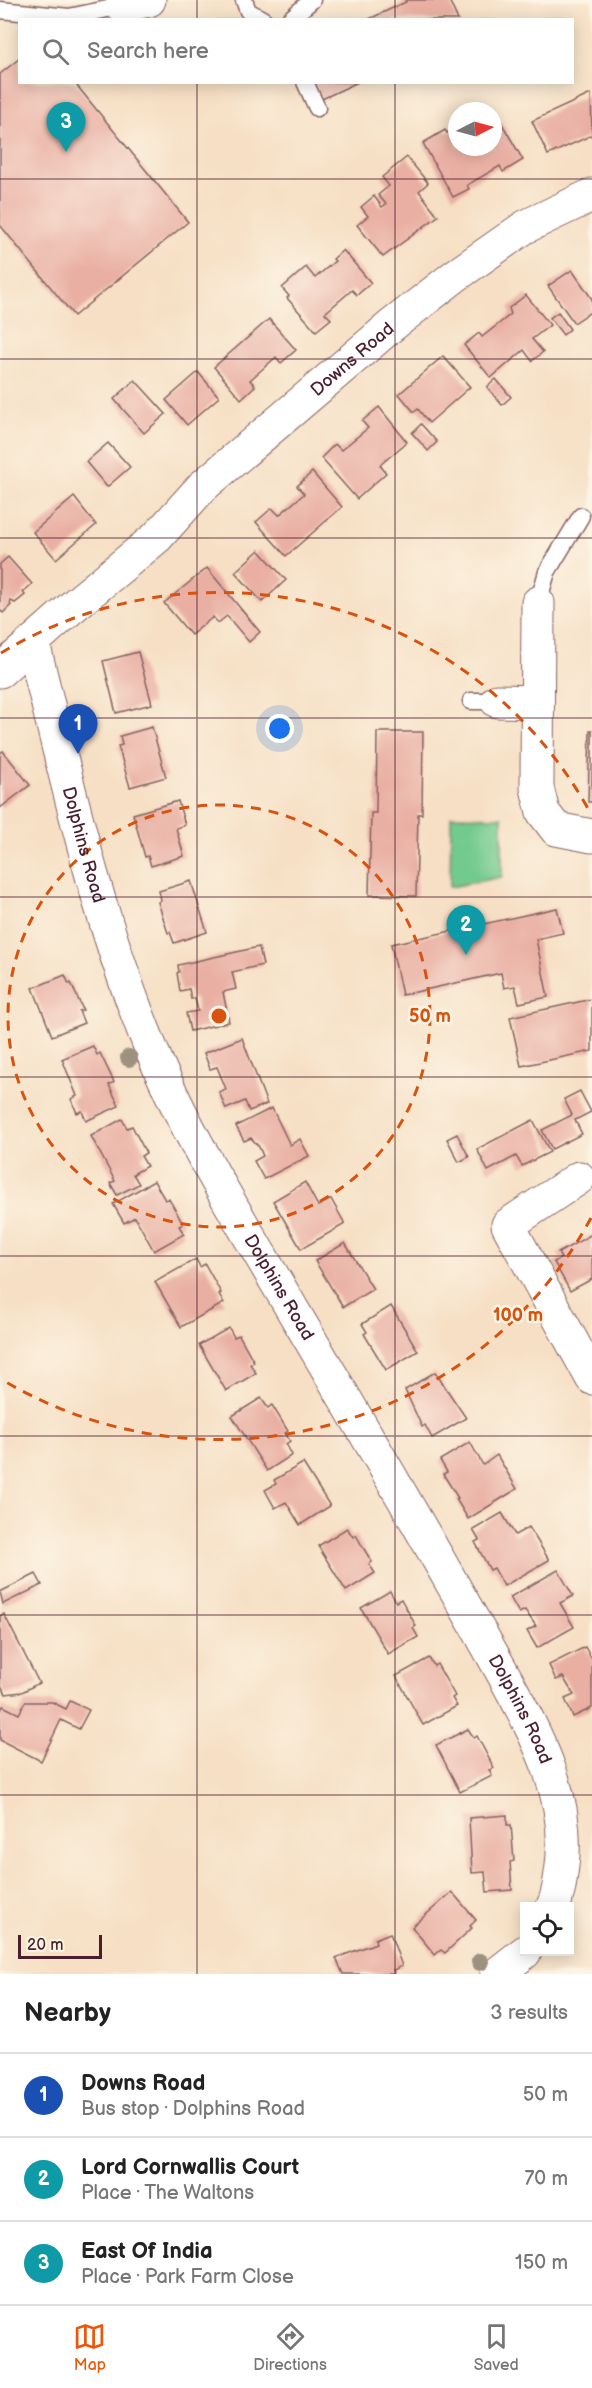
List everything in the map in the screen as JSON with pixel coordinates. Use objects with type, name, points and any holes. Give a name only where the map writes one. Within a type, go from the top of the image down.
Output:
[{"type":"street","name":"Downs Road","points":[[0,671],[71,608],[157,537],[202,487],[391,326],[455,276],[525,227],[592,195]]},
{"type":"street","points":[[538,603],[537,788],[543,812],[556,829],[592,836]]},
{"type":"street","name":"Dolphins Road","points":[[33,643],[90,873],[117,959],[152,1052],[191,1132],[244,1227],[406,1503],[534,1731],[559,1795],[564,1851],[558,1897],[555,1902]]},
{"type":"street","points":[[484,701],[536,702]]},
{"type":"street","points":[[579,1178],[508,1225],[592,1378]]},
{"type":"street","points":[[497,1974],[520,1956]]},
{"type":"lane","points":[[244,0],[248,11],[260,18]]},
{"type":"lane","points":[[291,18],[312,0]]},
{"type":"lane","points":[[0,10],[69,17],[135,3]]},
{"type":"lane","points":[[306,84],[317,108]]},
{"type":"lane","points":[[538,603],[547,572],[581,516]]},
{"type":"green space","points":[[451,816],[502,817],[502,877],[450,887]]},
{"type":"building","points":[[405,0],[449,0],[457,18],[371,18],[406,2]]},
{"type":"building","points":[[18,60],[18,84],[76,84],[188,222],[74,316],[0,225],[0,74]]},
{"type":"building","points":[[315,84],[354,84],[322,99]]},
{"type":"building","points":[[591,94],[592,135],[548,155],[532,121]]},
{"type":"building","points":[[502,124],[523,160],[503,172],[500,166],[467,185],[469,189],[453,197],[423,143],[445,130],[448,156],[502,156]]},
{"type":"building","points":[[407,157],[428,183],[419,191],[438,216],[383,257],[357,225],[368,216],[361,207],[374,196],[382,207],[386,204],[378,195],[389,186],[382,177]]},
{"type":"building","points":[[343,250],[371,283],[357,295],[352,290],[325,313],[331,319],[316,331],[287,298],[289,296],[282,288],[306,267],[315,278],[335,261],[333,259]]},
{"type":"building","points":[[572,270],[592,299],[592,311],[574,323],[548,286]]},
{"type":"building","points":[[526,295],[550,325],[532,339],[543,352],[532,361],[524,350],[491,378],[464,345],[479,333],[482,337],[511,314],[509,308]]},
{"type":"building","points":[[558,312],[570,329],[563,335],[550,318]]},
{"type":"building","points":[[269,319],[296,350],[281,363],[276,357],[250,380],[255,386],[241,399],[214,367]]},
{"type":"building","points":[[443,356],[470,387],[429,423],[418,409],[414,412],[399,394]]},
{"type":"building","points":[[198,372],[219,397],[187,425],[166,400]]},
{"type":"building","points":[[496,379],[511,397],[502,405],[487,387]]},
{"type":"building","points":[[135,380],[166,414],[144,433],[114,399]]},
{"type":"building","points":[[379,407],[407,442],[380,465],[386,473],[357,499],[321,458],[335,444],[341,450],[368,428],[362,421]]},
{"type":"building","points":[[421,424],[437,442],[428,451],[412,433]]},
{"type":"building","points":[[108,443],[130,467],[107,487],[86,462]]},
{"type":"building","points":[[312,472],[342,507],[286,556],[256,522],[272,508],[279,515],[304,494],[297,486]]},
{"type":"building","points":[[74,497],[96,525],[56,559],[33,532]]},
{"type":"building","points":[[259,550],[286,580],[262,602],[235,572]]},
{"type":"building","points":[[8,557],[32,584],[23,592],[25,595],[15,603],[11,601],[11,605],[3,613],[0,610],[0,564]]},
{"type":"building","points":[[207,568],[260,632],[249,642],[227,616],[218,623],[213,617],[191,635],[164,603]]},
{"type":"building","points":[[138,652],[152,704],[116,713],[103,661]]},
{"type":"building","points":[[152,727],[166,777],[130,787],[118,746],[122,745],[120,736]]},
{"type":"building","points":[[590,730],[592,730],[592,802],[588,802]]},
{"type":"building","points":[[377,732],[423,732],[422,814],[418,814],[416,896],[369,895],[371,813],[376,813]]},
{"type":"building","points":[[3,751],[30,785],[0,808],[0,753]]},
{"type":"building","points":[[178,801],[185,825],[176,828],[184,856],[151,866],[148,856],[145,857],[133,814]]},
{"type":"building","points":[[191,881],[207,932],[174,943],[170,932],[168,933],[158,902],[161,900],[159,891]]},
{"type":"building","points":[[557,908],[563,933],[536,939],[548,997],[519,1003],[515,986],[504,988],[501,973],[402,995],[391,944]]},
{"type":"building","points":[[259,947],[263,965],[232,972],[236,989],[223,992],[229,1022],[190,1031],[186,1013],[198,1011],[195,998],[191,999],[189,989],[180,991],[178,965]]},
{"type":"building","points":[[65,975],[83,1010],[79,1011],[84,1023],[52,1036],[33,988]]},
{"type":"building","points":[[592,999],[592,1051],[521,1066],[510,1017]]},
{"type":"building","points":[[242,1038],[267,1104],[249,1111],[245,1101],[226,1109],[219,1092],[226,1089],[217,1067],[210,1069],[204,1053]]},
{"type":"building","points":[[93,1046],[97,1055],[100,1053],[114,1082],[109,1085],[119,1106],[86,1121],[82,1111],[77,1113],[71,1099],[77,1096],[62,1059]]},
{"type":"building","points":[[580,1091],[591,1112],[575,1120],[582,1134],[552,1149],[542,1130],[572,1115],[564,1099]]},
{"type":"building","points":[[272,1108],[290,1145],[300,1139],[309,1156],[264,1179],[254,1161],[263,1156],[259,1147],[251,1138],[244,1141],[236,1126]]},
{"type":"building","points":[[122,1119],[127,1128],[132,1126],[146,1153],[141,1156],[147,1166],[133,1174],[139,1184],[117,1195],[110,1183],[115,1181],[91,1136]]},
{"type":"building","points":[[533,1120],[550,1152],[522,1166],[516,1156],[488,1171],[477,1149]]},
{"type":"building","points":[[457,1134],[469,1157],[459,1162],[447,1139]]},
{"type":"building","points":[[154,1181],[165,1200],[169,1199],[183,1224],[179,1226],[184,1234],[154,1251],[135,1217],[124,1223],[113,1204]]},
{"type":"building","points":[[305,1182],[318,1206],[331,1199],[345,1224],[301,1249],[273,1201]]},
{"type":"building","points":[[592,1234],[592,1279],[570,1291],[554,1262],[561,1258],[558,1253]]},
{"type":"building","points":[[345,1243],[373,1289],[343,1307],[315,1261]]},
{"type":"building","points":[[196,1259],[200,1267],[205,1264],[224,1303],[181,1327],[155,1282]]},
{"type":"building","points":[[391,1306],[418,1351],[386,1370],[364,1334],[367,1332],[362,1324]]},
{"type":"building","points":[[229,1328],[234,1337],[239,1335],[254,1362],[250,1364],[256,1373],[226,1391],[199,1345]]},
{"type":"building","points":[[435,1372],[466,1418],[432,1438],[425,1425],[422,1427],[405,1390]]},
{"type":"building","points":[[261,1398],[268,1408],[272,1405],[288,1431],[285,1433],[290,1441],[286,1444],[292,1455],[267,1471],[232,1416]]},
{"type":"building","points":[[470,1442],[483,1465],[497,1455],[517,1489],[468,1519],[443,1474],[447,1472],[440,1460]]},
{"type":"building","points":[[303,1463],[330,1506],[300,1525],[286,1502],[275,1508],[265,1490],[276,1484],[274,1480]]},
{"type":"building","points":[[502,1513],[515,1535],[529,1527],[549,1560],[504,1586],[494,1568],[490,1570],[475,1542],[479,1540],[473,1530]]},
{"type":"building","points":[[347,1528],[353,1537],[356,1535],[372,1562],[369,1564],[375,1573],[346,1591],[318,1546]]},
{"type":"building","points":[[558,1570],[573,1596],[560,1603],[574,1627],[537,1648],[527,1631],[536,1626],[525,1610],[519,1613],[510,1597]]},
{"type":"building","points":[[36,1574],[42,1585],[3,1604],[0,1592]]},
{"type":"building","points":[[390,1591],[396,1602],[401,1599],[416,1626],[413,1628],[418,1637],[388,1654],[361,1608]]},
{"type":"building","points":[[4,1614],[39,1683],[22,1692],[6,1694],[0,1684],[0,1616]]},
{"type":"building","points":[[585,1647],[592,1660],[592,1708],[573,1717],[565,1699],[574,1695],[563,1677],[556,1680],[549,1665]]},
{"type":"building","points":[[429,1658],[434,1666],[437,1664],[455,1696],[452,1698],[457,1706],[423,1725],[396,1676]]},
{"type":"building","points":[[70,1701],[89,1710],[79,1729],[61,1720],[41,1761],[0,1740],[0,1712],[3,1706],[19,1714],[25,1702],[52,1702],[66,1709]]},
{"type":"building","points":[[468,1729],[474,1738],[477,1736],[494,1768],[489,1770],[492,1776],[460,1792],[436,1745]]},
{"type":"building","points":[[507,1815],[507,1825],[511,1825],[514,1861],[510,1862],[512,1890],[487,1892],[485,1872],[472,1873],[469,1818]]},
{"type":"building","points":[[452,1892],[476,1920],[470,1926],[472,1928],[445,1953],[441,1950],[435,1955],[412,1927]]},
{"type":"building","points":[[390,1933],[402,1966],[393,1970],[395,1974],[343,1974],[336,1958],[376,1943],[375,1939]]},
{"type":"place","name":"East Of India","points":[[66,152]]},
{"type":"place","name":"Downs Road","points":[[78,754]]},
{"type":"place","name":"Lord Cornwallis Court","points":[[466,955]]}]
